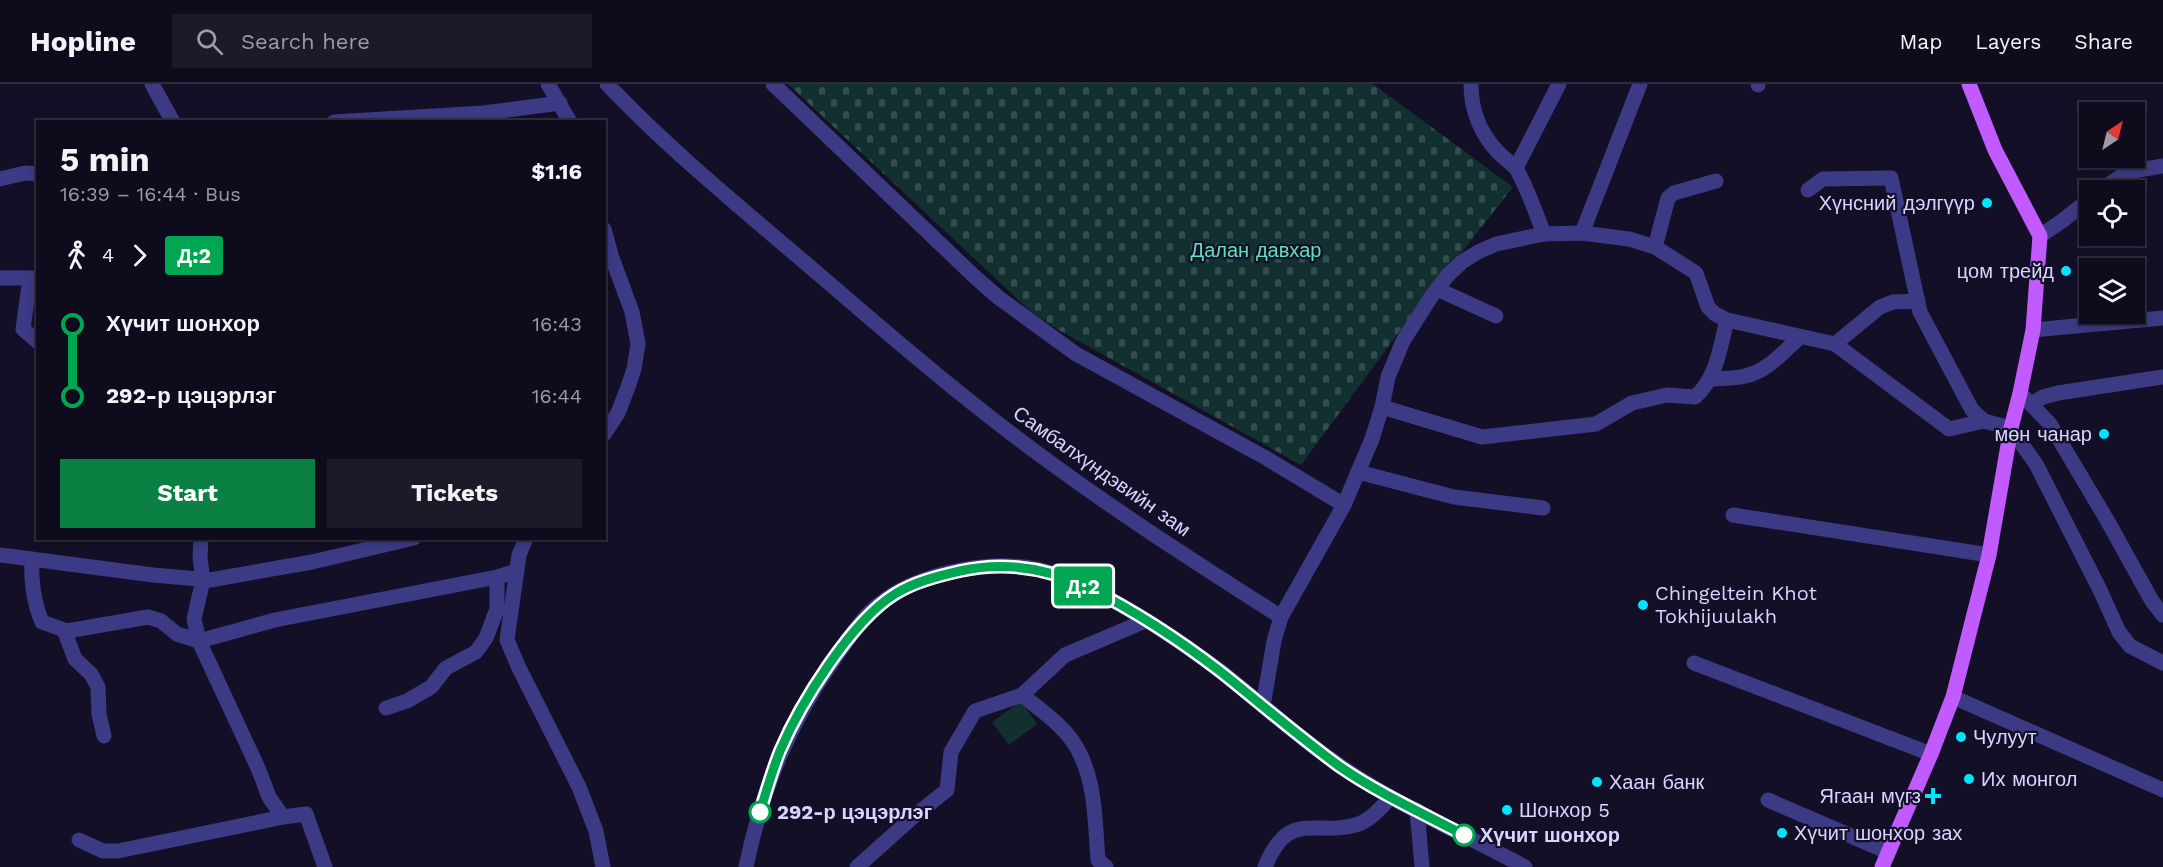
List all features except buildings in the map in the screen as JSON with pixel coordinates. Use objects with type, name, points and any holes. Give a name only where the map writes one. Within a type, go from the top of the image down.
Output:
[{"type":"main road","points":[[1887,862],[1953,698],[1989,555],[2010,432],[2025,399],[2033,330],[2040,236],[1995,150],[1969,84]]},
{"type":"street","points":[[152,84],[172,120]]},
{"type":"street","points":[[548,84],[569,120]]},
{"type":"street","name":"Самбалхүндэвийн зам","points":[[607,84],[680,153],[777,239],[968,399],[1068,476],[1202,567],[1281,617]]},
{"type":"street","points":[[773,84],[976,278],[1046,334],[1076,354],[1266,458],[1344,505]]},
{"type":"street","points":[[1471,84],[1474,108],[1485,136],[1516,168],[1544,234]]},
{"type":"street","points":[[1516,168],[1559,84]]},
{"type":"street","points":[[1582,233],[1640,84]]},
{"type":"street","points":[[386,120],[438,118],[560,103]]},
{"type":"street","points":[[2115,180],[2127,172],[2163,166]]},
{"type":"street","points":[[0,179],[25,173],[36,174]]},
{"type":"street","points":[[1808,190],[1823,179],[1891,178],[1920,312],[1966,402],[1977,416],[2010,432],[2021,443],[2036,464],[2119,632],[2130,646],[2163,663]]},
{"type":"street","points":[[1655,247],[1668,198],[1674,193],[1716,181]]},
{"type":"street","points":[[2040,236],[2079,208]]},
{"type":"street","points":[[1263,706],[1274,641],[1281,617],[1344,505],[1372,439],[1388,377],[1403,341],[1416,318],[1448,275],[1478,252],[1496,244],[1544,234],[1582,233],[1629,239],[1655,247],[1696,273],[1708,307],[1715,314],[1727,320],[1835,344],[1944,427],[1955,429],[1984,421]]},
{"type":"street","points":[[606,237],[632,312],[638,344],[628,387],[618,412],[606,431]]},
{"type":"street","points":[[0,278],[34,278],[23,328],[36,340]]},
{"type":"street","points":[[1437,289],[1496,316]]},
{"type":"street","points":[[1835,344],[1880,307],[1893,302],[1918,302]]},
{"type":"street","points":[[2033,330],[2163,318]]},
{"type":"street","points":[[1382,407],[1482,438],[1596,424],[1632,403],[1667,395],[1695,397],[1711,379],[1727,320]]},
{"type":"street","points":[[1711,379],[1745,376],[1757,372],[1800,337]]},
{"type":"street","points":[[2025,399],[2163,376]]},
{"type":"street","points":[[2025,399],[2050,424],[2152,601],[2163,615]]},
{"type":"street","points":[[1358,472],[1454,497],[1543,508]]},
{"type":"street","points":[[1733,515],[1989,555]]},
{"type":"street","points":[[201,540],[200,558],[203,580],[194,619],[199,641],[258,768],[269,797],[283,817]]},
{"type":"street","points":[[0,555],[153,576],[210,580],[312,562],[406,540]]},
{"type":"street","points":[[525,540],[519,555],[507,640],[579,787],[596,831],[603,867]]},
{"type":"street","points":[[32,559],[31,579],[35,607],[42,622],[64,630],[148,617],[161,621],[177,634],[199,641],[275,620],[497,577],[517,571]]},
{"type":"street","points":[[746,867],[753,832],[776,764],[795,720],[824,673],[871,612],[896,593],[934,577],[974,568],[1018,566],[1071,580],[1107,598],[1218,670],[1342,768],[1390,797],[1525,867]]},
{"type":"street","points":[[386,708],[407,701],[430,687],[446,668],[476,652],[486,638],[496,609],[497,577]]},
{"type":"street","points":[[857,867],[913,816],[947,790],[951,752],[975,711],[1022,695],[1065,655],[1144,621]]},
{"type":"street","points":[[64,630],[75,659],[91,674],[98,687],[99,714],[104,736]]},
{"type":"street","points":[[1694,663],[1931,754]]},
{"type":"street","points":[[1022,695],[1054,720],[1078,750],[1092,790],[1099,865]]},
{"type":"street","points":[[1953,698],[2163,790]]},
{"type":"street","points":[[1265,867],[1284,836],[1305,827],[1360,824],[1373,815],[1390,797]]},
{"type":"street","points":[[1768,800],[1887,862]]},
{"type":"street","points":[[1417,810],[1422,867]]},
{"type":"street","points":[[79,840],[103,851],[118,850],[306,814],[325,867]]},
{"type":"green space","name":"Далан давхар","points":[[788,84],[1373,84],[1513,187],[1399,332],[1301,465],[1057,329],[1028,309]]},
{"type":"green space","points":[[1021,701],[1037,724],[1009,745],[992,722]]},
{"type":"bus line","name":"Д:2","points":[[760,812],[780,753],[795,720],[824,673],[871,612],[896,593],[934,577],[974,568],[1018,566],[1062,577],[1089,588],[1116,603],[1184,645],[1342,768],[1390,797],[1464,835]]},
{"type":"place","name":"Хүнсний дэлгүүр","points":[[1987,203]]},
{"type":"place","name":"цом трейд","points":[[2066,271]]},
{"type":"place","name":"мөн чанар","points":[[2104,434]]},
{"type":"place","name":"Chingeltein Khot Tokhijuulakh","points":[[1643,605]]},
{"type":"place","name":"Чулуут","points":[[1961,737]]},
{"type":"place","name":"Их монгол","points":[[1969,779]]},
{"type":"place","name":"Хаан банк","points":[[1597,782]]},
{"type":"place","name":"Ягаан мүгз","points":[[1933,796]]},
{"type":"place","name":"Шонхор 5","points":[[1507,810]]},
{"type":"place","name":"292-р цэцэрлэг","points":[[760,812]]},
{"type":"place","name":"Хүчит шонхор зах","points":[[1782,833]]},
{"type":"place","name":"Хүчит шонхор","points":[[1464,835]]}]
